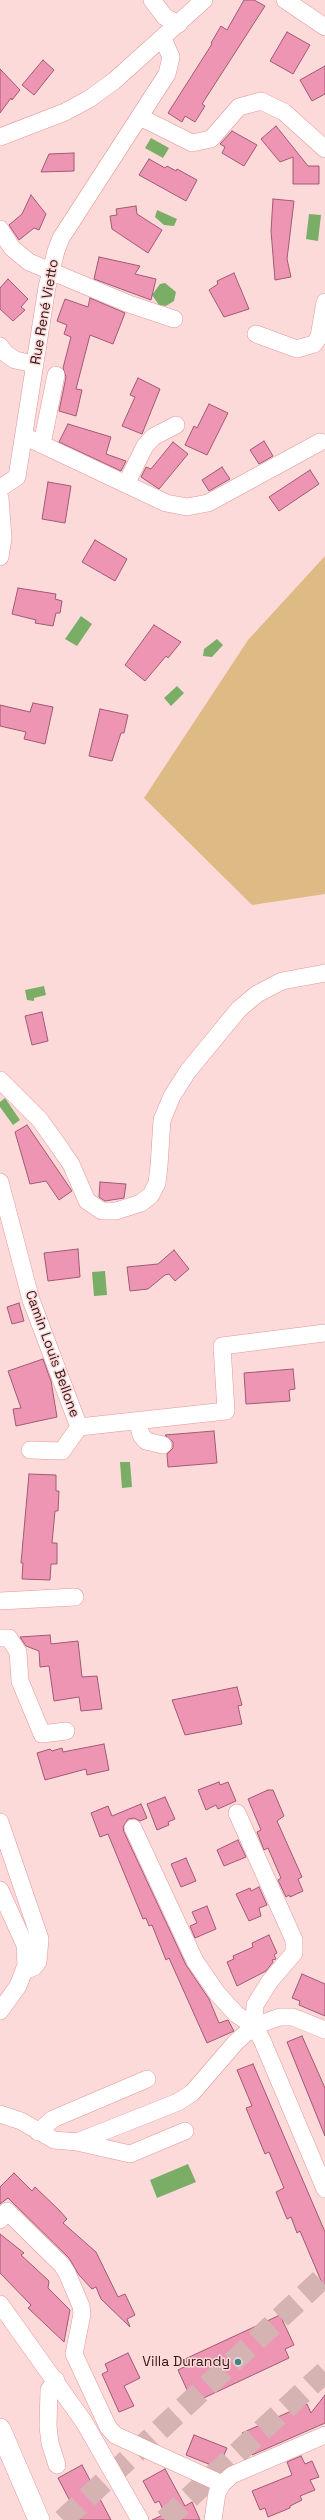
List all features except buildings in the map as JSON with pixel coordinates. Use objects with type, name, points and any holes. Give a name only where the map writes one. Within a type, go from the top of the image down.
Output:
[{"type":"main road","points":[[0,2429],[39,2520]]},
{"type":"street","points":[[152,0],[165,17],[179,24]]},
{"type":"street","points":[[0,137],[65,112],[89,99],[114,81],[163,39],[204,0]]},
{"type":"street","points":[[285,0],[325,27]]},
{"type":"street","name":"Rue René Vietto","points":[[0,488],[17,477],[47,287],[61,238],[167,74],[171,57],[163,39]]},
{"type":"street","points":[[140,117],[192,142],[210,139],[239,107],[261,101],[284,112],[325,149]]},
{"type":"street","points":[[0,229],[18,253],[28,262],[51,273],[174,319]]},
{"type":"street","points":[[256,334],[297,349],[314,344],[319,337],[325,302]]},
{"type":"street","points":[[0,346],[5,353],[15,360],[35,364]]},
{"type":"street","points":[[42,444],[56,375]]},
{"type":"street","points":[[126,484],[145,446],[153,437],[176,425]]},
{"type":"street","points":[[24,436],[166,503],[187,507],[208,503],[320,442]]},
{"type":"street","points":[[0,498],[3,538],[0,557]]},
{"type":"street","points":[[0,1080],[40,1120],[71,1164],[87,1201],[102,1211],[116,1211],[141,1203],[151,1195],[156,1183],[159,1166],[162,1120],[172,1096],[188,1071],[239,1009],[257,994],[282,981],[325,973]]},
{"type":"street","name":"Camin Louis Bellone","points":[[0,1182],[31,1300],[79,1427],[138,1422],[226,1411],[222,1346],[325,1333]]},
{"type":"street","points":[[138,1422],[141,1435],[146,1441],[163,1445]]},
{"type":"street","points":[[30,1450],[62,1451],[79,1427]]},
{"type":"street","points":[[0,1601],[75,1597]]},
{"type":"street","points":[[0,1638],[9,1638],[18,1652],[20,1681],[42,1734],[66,1731]]},
{"type":"street","points":[[237,1813],[294,1940],[294,1953],[270,1980],[255,2005],[254,2026]]},
{"type":"street","points":[[0,1822],[40,1939],[38,1962],[34,1967],[24,1971]]},
{"type":"street","points":[[133,1828],[195,1961],[217,1993],[236,2014],[254,2026],[262,2040],[325,2189]]},
{"type":"street","points":[[0,1890],[25,1945],[26,1965],[18,1986],[0,2011]]},
{"type":"street","points":[[77,2142],[178,2102],[187,2096],[236,2042],[254,2026],[280,2017],[293,2017],[325,2030]]},
{"type":"street","points":[[38,2132],[53,2118],[147,2079]]},
{"type":"street","points":[[0,2114],[21,2121],[54,2140],[77,2142],[130,2154],[185,2131]]},
{"type":"street","points":[[0,2220],[7,2212],[62,2265],[67,2274],[82,2314],[74,2354],[108,2427],[115,2435],[222,2484]]},
{"type":"street","points":[[0,2304],[56,2380],[84,2422],[140,2520]]},
{"type":"street","points":[[56,2380],[49,2390],[48,2426],[50,2443],[57,2465]]},
{"type":"street","points":[[213,2520],[217,2493],[222,2484],[232,2475],[325,2435]]},
{"type":"shaded area","points":[[151,138],[169,148],[163,158],[145,148]]},
{"type":"shaded area","points":[[157,210],[177,219],[174,226],[164,225],[155,217]]},
{"type":"shaded area","points":[[309,214],[321,215],[318,241],[306,239]]},
{"type":"shaded area","points":[[165,283],[176,292],[174,301],[166,306],[159,305],[152,295],[160,284]]},
{"type":"shaded area","points":[[325,556],[325,894],[252,905],[144,798],[248,640]]},
{"type":"shaded area","points":[[81,616],[92,624],[77,646],[65,639]]},
{"type":"shaded area","points":[[217,639],[223,645],[212,657],[203,656],[204,649]]},
{"type":"shaded area","points":[[177,686],[184,693],[171,706],[164,698]]},
{"type":"shaded area","points":[[44,986],[46,995],[34,998],[34,1001],[27,1000],[25,990]]},
{"type":"shaded area","points":[[5,1098],[20,1120],[13,1125],[0,1107],[0,1102]]},
{"type":"shaded area","points":[[105,1271],[107,1295],[94,1296],[92,1272]]},
{"type":"shaded area","points":[[120,1462],[130,1462],[132,1487],[122,1488]]},
{"type":"shaded area","points":[[188,2164],[196,2182],[157,2198],[150,2180]]},
{"type":"tunnel","points":[[63,2520],[325,2276]]},
{"type":"tunnel","points":[[165,2520],[325,2372]]},
{"type":"place","name":"Villa Durandy","points":[[238,2362]]}]
